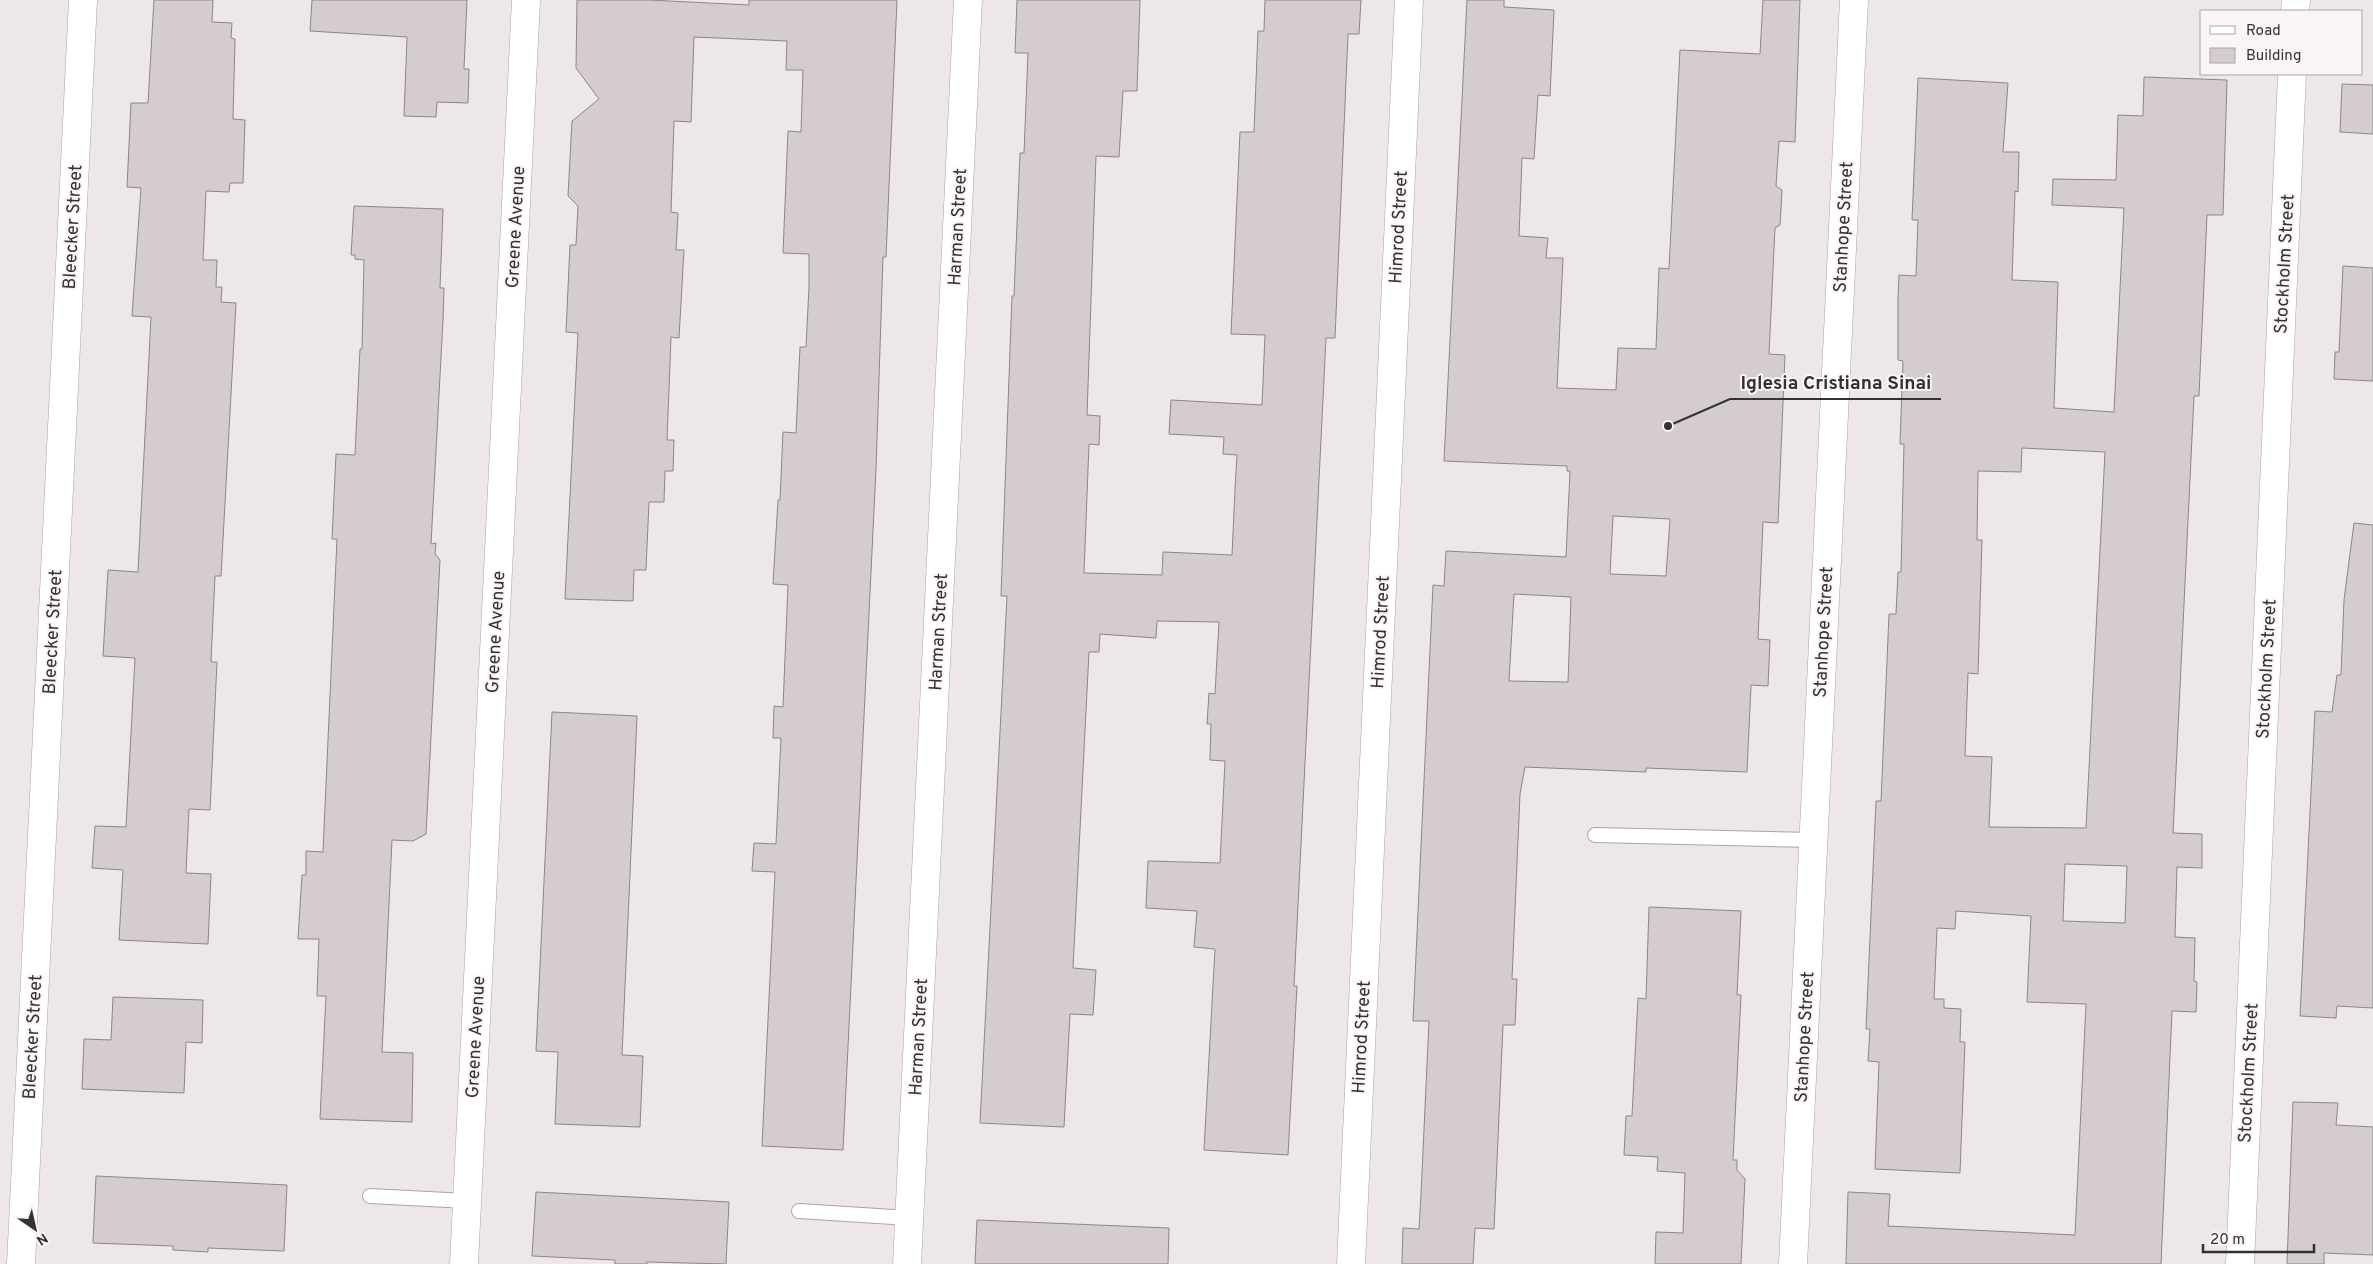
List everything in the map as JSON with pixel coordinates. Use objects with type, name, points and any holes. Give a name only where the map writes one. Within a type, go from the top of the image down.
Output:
[{"type":"street","name":"Bleecker Street","points":[[21,1264],[83,0]]},
{"type":"street","name":"Greene Avenue","points":[[464,1264],[526,0]]},
{"type":"street","name":"Harman Street","points":[[907,1264],[968,0]]},
{"type":"street","name":"Himrod Street","points":[[1351,1264],[1409,0]]},
{"type":"street","name":"Stanhope Street","points":[[1793,1264],[1854,0]]},
{"type":"street","name":"Stockholm Street","points":[[2240,1264],[2292,75]]},
{"type":"lane","points":[[1594,835],[1813,840]]},
{"type":"lane","points":[[370,1196],[468,1201]]},
{"type":"lane","points":[[798,1211],[909,1218]]},
{"type":"building","points":[[154,0],[213,0],[212,22],[232,23],[231,38],[235,39],[233,119],[245,120],[243,183],[230,183],[229,192],[206,191],[203,260],[217,260],[216,287],[222,287],[221,302],[236,303],[221,576],[215,576],[211,662],[217,662],[210,810],[189,809],[186,873],[211,874],[208,944],[119,940],[123,870],[92,868],[95,826],[126,827],[135,658],[103,656],[108,570],[138,572],[151,317],[132,316],[141,188],[127,187],[131,103],[148,103]]},
{"type":"building","points":[[312,0],[467,0],[464,69],[469,69],[468,103],[437,102],[436,117],[404,116],[407,37],[310,31]]},
{"type":"building","points":[[577,0],[649,0],[749,5],[749,0],[897,0],[886,257],[883,257],[876,469],[843,1150],[762,1146],[775,872],[752,871],[754,843],[776,844],[781,738],[773,738],[774,706],[783,707],[788,585],[773,584],[783,432],[796,433],[800,347],[806,347],[809,287],[809,254],[783,253],[788,131],[801,132],[803,70],[786,70],[787,41],[694,37],[691,122],[674,121],[671,212],[678,213],[676,250],[684,250],[679,338],[671,337],[667,440],[674,440],[673,471],[665,471],[664,502],[649,502],[646,570],[634,570],[633,601],[565,599],[578,333],[566,332],[570,245],[576,245],[578,206],[568,196],[572,121],[599,99],[576,68]]},
{"type":"building","points":[[1017,0],[1140,0],[1137,91],[1123,91],[1119,157],[1096,156],[1087,415],[1100,416],[1099,445],[1089,444],[1084,573],[1162,575],[1163,552],[1232,555],[1237,455],[1223,454],[1224,437],[1169,434],[1171,400],[1262,405],[1265,335],[1231,334],[1240,132],[1254,132],[1258,31],[1264,31],[1265,0],[1361,0],[1359,34],[1348,34],[1335,338],[1326,338],[1294,986],[1297,986],[1288,1155],[1204,1150],[1215,949],[1194,947],[1197,911],[1146,908],[1148,861],[1220,863],[1225,761],[1210,760],[1211,724],[1207,724],[1209,693],[1215,694],[1219,622],[1157,621],[1156,638],[1100,634],[1099,652],[1089,652],[1073,968],[1096,970],[1093,1015],[1070,1014],[1064,1127],[980,1123],[1007,596],[1001,596],[1012,296],[1014,296],[1020,153],[1024,153],[1028,53],[1015,53]]},
{"type":"building","points":[[1467,0],[1504,0],[1504,7],[1554,10],[1550,96],[1538,95],[1534,159],[1522,158],[1519,236],[1548,238],[1546,258],[1563,258],[1557,388],[1616,390],[1618,348],[1656,349],[1659,268],[1669,269],[1680,50],[1760,54],[1763,0],[1800,0],[1795,142],[1779,141],[1776,186],[1782,190],[1780,225],[1775,228],[1769,354],[1785,355],[1778,523],[1763,522],[1758,639],[1770,640],[1768,686],[1751,685],[1747,772],[1646,768],[1646,772],[1525,767],[1520,794],[1512,979],[1517,979],[1515,1025],[1503,1025],[1494,1229],[1475,1228],[1473,1264],[1402,1264],[1403,1228],[1419,1229],[1429,1021],[1413,1021],[1433,585],[1444,586],[1446,551],[1566,557],[1570,471],[1567,471],[1567,466],[1444,461]],"holes":[[[1613,516],[1670,519],[1666,576],[1610,574]],[[1514,594],[1571,597],[1568,682],[1509,681]]]},
{"type":"building","points":[[2144,77],[2227,80],[2223,215],[2207,215],[2199,396],[2194,396],[2173,833],[2202,834],[2202,868],[2177,867],[2175,937],[2195,938],[2194,981],[2197,982],[2196,1012],[2172,1011],[2161,1264],[1846,1264],[1848,1192],[1890,1194],[1888,1226],[2075,1235],[2086,1004],[2027,1002],[2031,916],[1956,911],[1955,929],[1937,928],[1934,999],[1944,999],[1944,1008],[1961,1009],[1960,1042],[1965,1042],[1960,1173],[1875,1169],[1879,1062],[1868,1061],[1870,1029],[1866,1029],[1876,801],[1881,801],[1889,614],[1896,614],[1898,572],[1901,572],[1904,444],[1900,444],[1903,361],[1898,360],[1898,298],[1899,275],[1916,276],[1918,220],[1912,220],[1918,78],[2008,83],[2003,152],[2019,152],[2018,192],[2015,191],[2012,280],[2058,282],[2054,408],[2114,412],[2124,208],[2052,205],[2053,179],[2116,180],[2118,115],[2143,116]],"holes":[[[2022,448],[2105,452],[2086,828],[1989,827],[1992,757],[1965,756],[1968,673],[1978,674],[1982,540],[1977,540],[1978,471],[2021,472]],[[2065,864],[2127,866],[2125,923],[2063,921]]]},
{"type":"building","points":[[2342,84],[2373,85],[2373,134],[2340,132]]},
{"type":"building","points":[[354,206],[443,209],[440,288],[444,288],[443,320],[431,544],[436,543],[435,554],[440,560],[426,834],[413,841],[392,840],[382,1052],[413,1053],[412,1122],[320,1119],[326,996],[317,996],[319,939],[298,939],[302,875],[306,875],[306,851],[323,852],[337,539],[332,539],[336,454],[355,455],[360,349],[362,349],[364,260],[355,259],[355,255],[351,255]]},
{"type":"building","points":[[2343,266],[2373,268],[2373,381],[2334,379],[2335,352],[2339,352]]},
{"type":"building","points":[[2354,523],[2373,525],[2373,1008],[2337,1006],[2336,1018],[2300,1016],[2315,711],[2332,712],[2337,675],[2341,675],[2344,600]]},
{"type":"building","points":[[552,712],[637,716],[622,1055],[643,1056],[640,1127],[555,1124],[558,1052],[536,1051]]},
{"type":"building","points":[[1649,907],[1741,911],[1737,995],[1741,995],[1733,1160],[1737,1160],[1737,1170],[1745,1179],[1741,1264],[1655,1264],[1656,1232],[1683,1233],[1685,1173],[1657,1171],[1658,1157],[1624,1155],[1626,1116],[1632,1116],[1638,998],[1646,999]]},
{"type":"building","points":[[113,997],[203,1000],[202,1043],[186,1042],[184,1093],[82,1089],[84,1039],[111,1040]]},
{"type":"building","points":[[2293,1102],[2338,1103],[2336,1125],[2373,1127],[2373,1255],[2324,1253],[2324,1264],[2287,1264]]},
{"type":"building","points":[[96,1176],[287,1185],[284,1251],[208,1248],[208,1252],[173,1250],[173,1246],[93,1243]]},
{"type":"building","points":[[536,1192],[729,1202],[726,1264],[647,1262],[647,1264],[615,1264],[615,1260],[532,1256]]},
{"type":"building","points":[[977,1220],[1169,1228],[1168,1264],[975,1264]]},
{"type":"place","name":"Iglesia Cristiana Sinai","points":[[1668,426]]}]
